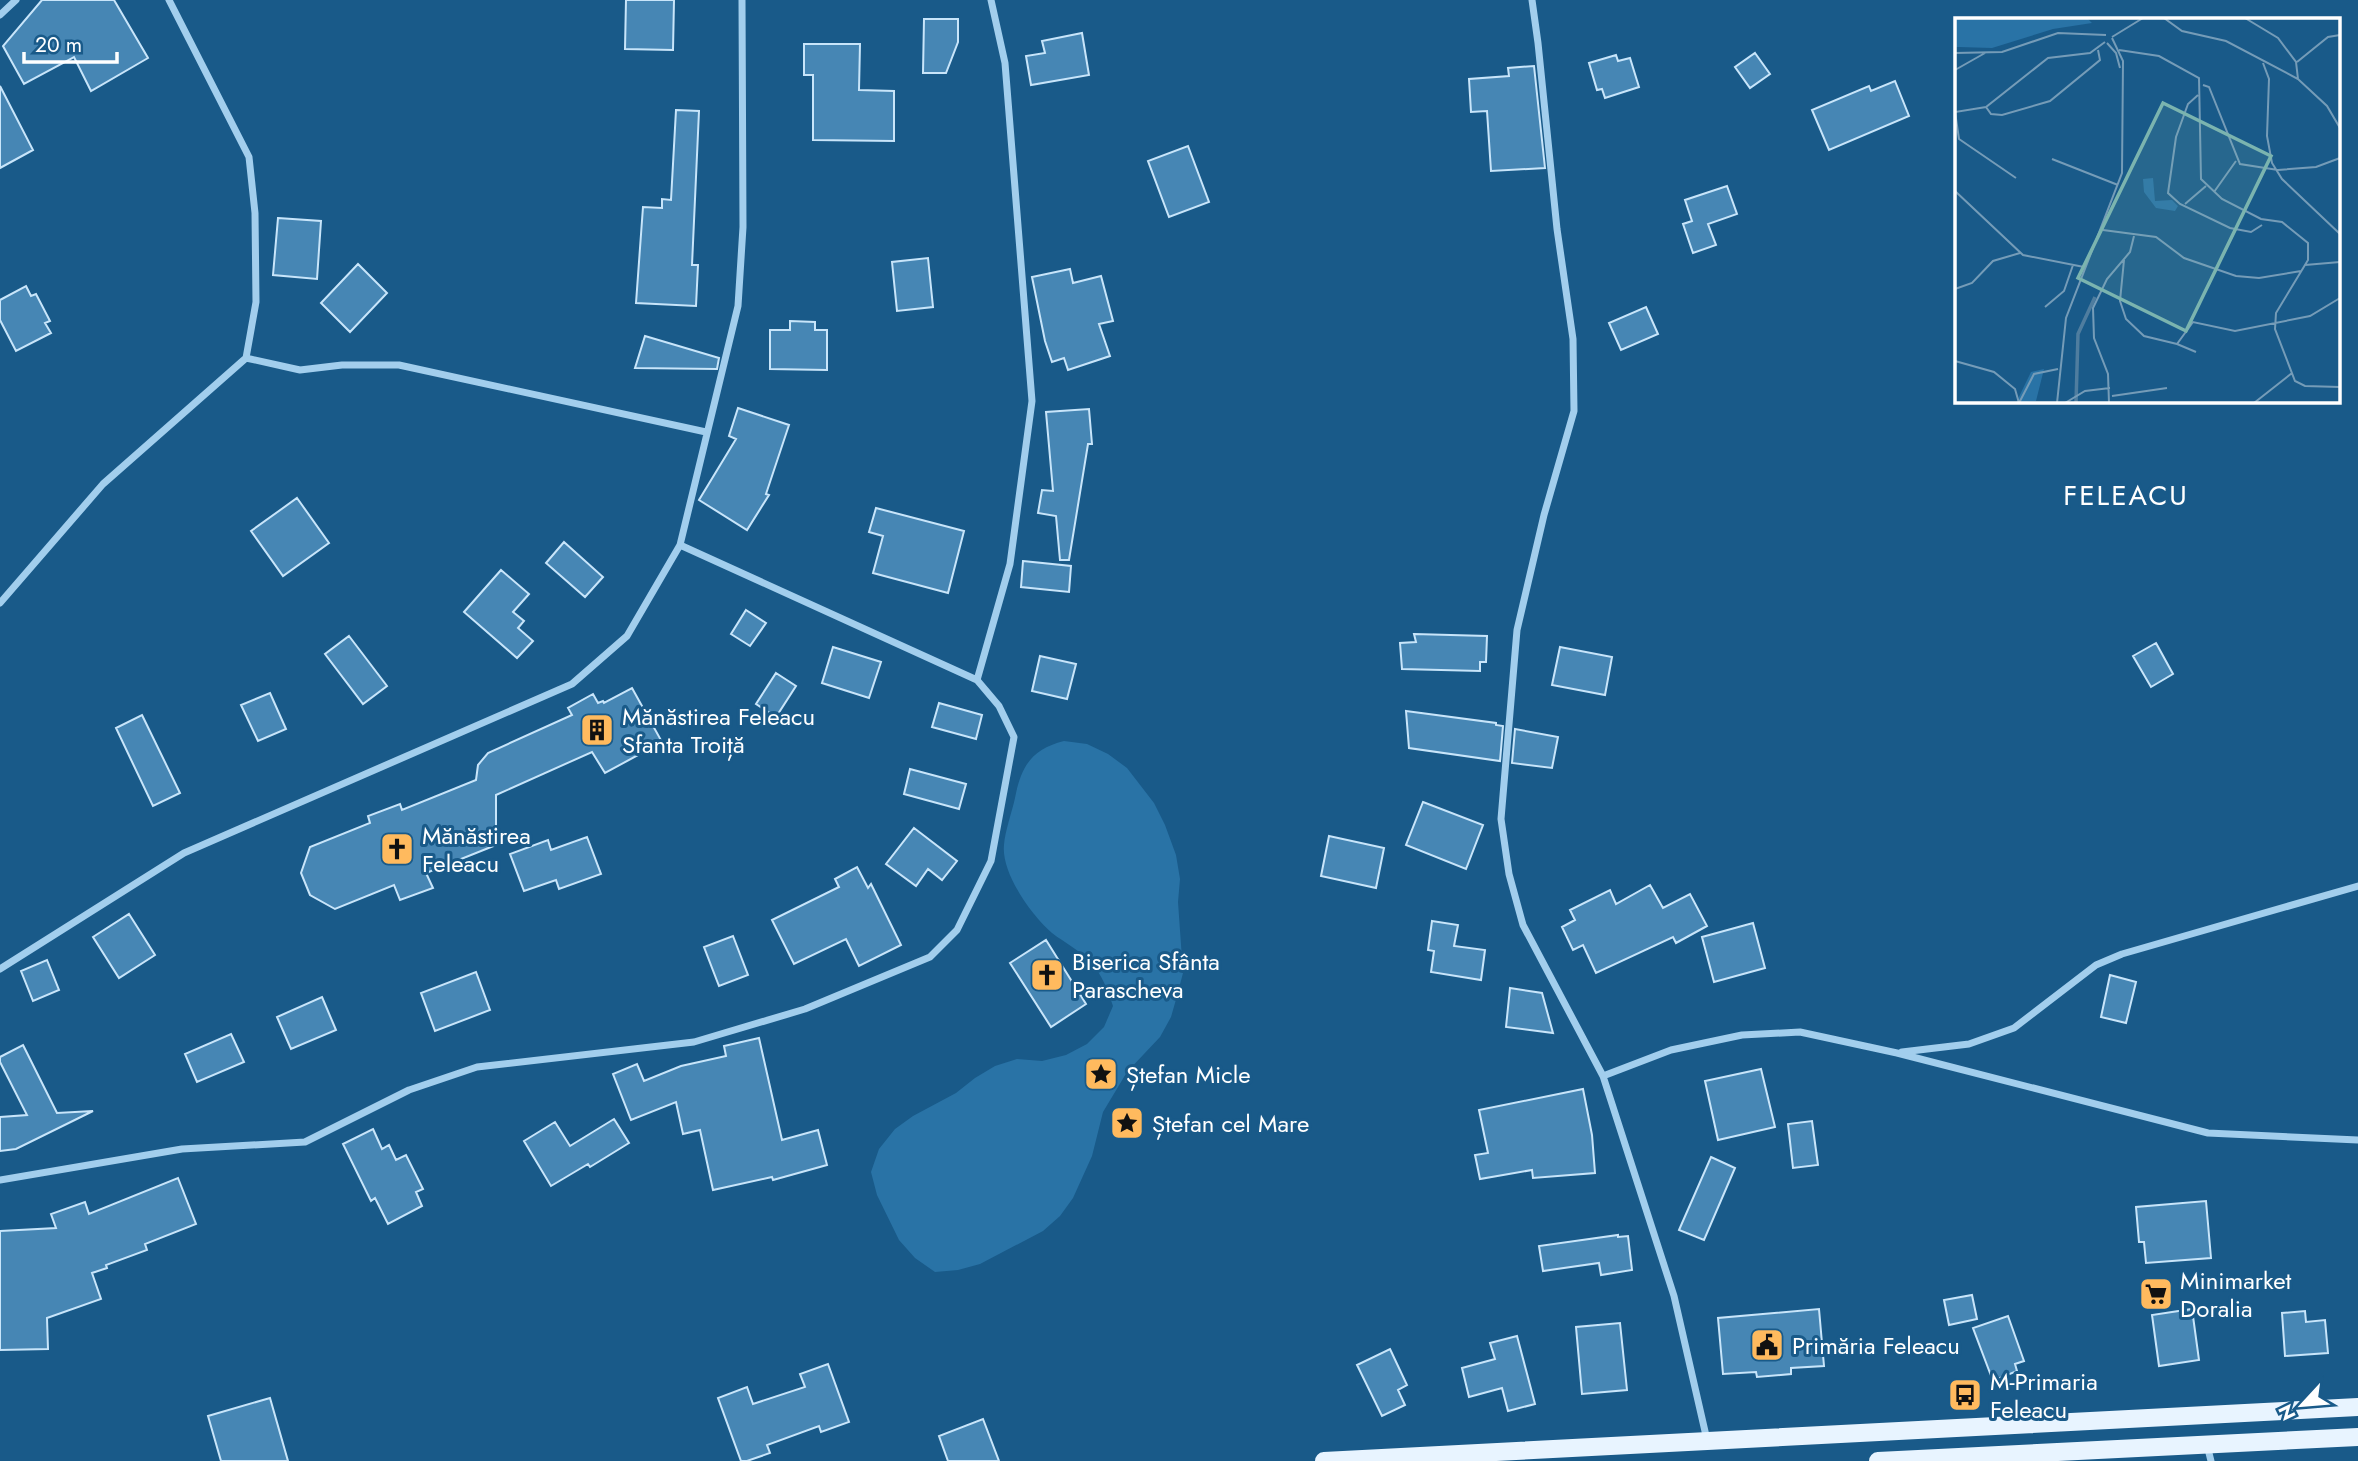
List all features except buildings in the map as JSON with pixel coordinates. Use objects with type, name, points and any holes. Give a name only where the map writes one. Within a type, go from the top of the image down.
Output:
[{"type":"main road","points":[[1324,1461],[2358,1407]]},
{"type":"main road","points":[[1878,1461],[2209,1453],[2358,1437]]},
{"type":"street","points":[[0,15],[16,0]]},
{"type":"street","points":[[0,603],[103,484],[246,358],[257,302],[255,214],[249,157],[169,0]]},
{"type":"street","points":[[0,969],[184,853],[572,684],[627,636],[680,545],[738,306],[743,227],[742,0]]},
{"type":"street","points":[[977,680],[1010,564],[1032,401],[1005,63],[991,0]]},
{"type":"street","points":[[1532,0],[1557,229],[1573,339],[1574,411],[1544,515],[1517,630],[1501,819],[1509,874],[1523,925],[1603,1076],[1674,1296],[1707,1441]]},
{"type":"street","points":[[246,358],[300,370],[342,365],[399,365],[706,432]]},
{"type":"street","points":[[0,1180],[182,1149],[305,1142],[409,1090],[477,1067],[694,1042],[805,1009],[930,957],[957,930],[991,861],[1014,737],[999,706],[977,680],[680,545]]},
{"type":"street","points":[[1897,1053],[1969,1044],[2014,1028],[2096,965],[2122,954],[2358,886]]},
{"type":"street","points":[[1603,1076],[1671,1051],[1742,1035],[1800,1032],[1897,1053],[2208,1133],[2358,1140]]},
{"type":"shaded area","points":[[1064,741],[1087,744],[1108,754],[1127,768],[1154,803],[1176,855],[1180,879],[1178,902],[1183,973],[1171,1017],[1160,1037],[1127,1072],[1103,1112],[1092,1156],[1073,1198],[1060,1216],[1043,1231],[980,1264],[935,1272],[915,1258],[899,1240],[877,1195],[871,1172],[879,1149],[895,1129],[913,1116],[956,1093],[995,1066],[1017,1059],[1042,1061],[1066,1055],[1087,1044],[1104,1027],[1113,1006],[1095,967],[1082,954],[1052,933],[1027,905],[1013,881],[1004,856],[1006,834],[1025,768],[1036,754]]},
{"type":"place","name":"Mănăstirea Feleacu Sfanta Troiță","points":[[597,730]]},
{"type":"place","name":"Mănăstirea Feleacu","points":[[397,849]]},
{"type":"place","name":"Biserica Sfânta Parascheva","points":[[1047,975]]},
{"type":"place","name":"Ștefan Micle","points":[[1101,1074]]},
{"type":"place","name":"Ștefan cel Mare","points":[[1127,1123]]},
{"type":"place","name":"Minimarket Doralia","points":[[2156,1294]]},
{"type":"place","name":"Primăria Feleacu","points":[[1767,1345]]},
{"type":"place","name":"M-Primaria Feleacu","points":[[1965,1395]]},
{"type":"district","name":"FELEACU","points":[[2126,495]]}]
